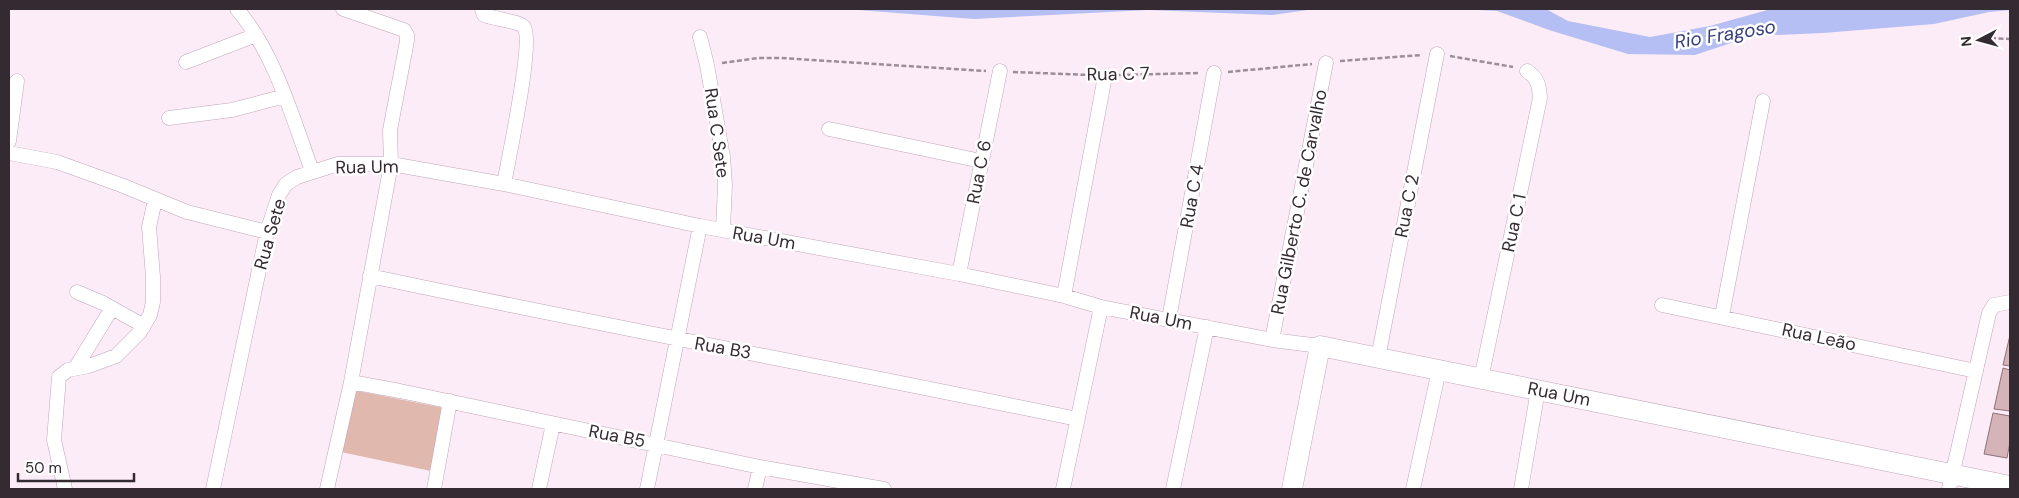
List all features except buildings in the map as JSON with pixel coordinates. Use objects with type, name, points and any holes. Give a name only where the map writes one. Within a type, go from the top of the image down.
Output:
[{"type":"street","points":[[327,489],[350,382],[390,164],[390,130],[408,35],[404,30],[343,9]]},
{"type":"street","points":[[482,9],[484,15],[492,19],[521,24],[526,29],[527,40],[519,101],[504,184]]},
{"type":"street","points":[[243,12],[256,35],[284,96],[312,171]]},
{"type":"street","points":[[186,62],[256,35]]},
{"type":"street","name":"Rua C Sete","points":[[700,36],[723,157],[725,185],[723,230]]},
{"type":"street","name":"Rua C 2","points":[[1378,358],[1437,54]]},
{"type":"street","name":"Rua Gilberto C. de Carvalho","points":[[1272,340],[1326,63]]},
{"type":"street","name":"Rua C 6","points":[[960,274],[1000,71]]},
{"type":"street","name":"Rua C 1","points":[[1481,379],[1540,98],[1535,76],[1527,71]]},
{"type":"street","name":"Rua C 4","points":[[1169,319],[1214,73]]},
{"type":"street","points":[[1064,296],[1105,76]]},
{"type":"street","points":[[9,141],[17,81]]},
{"type":"street","points":[[169,118],[232,110],[284,96]]},
{"type":"street","points":[[1722,316],[1763,101]]},
{"type":"street","points":[[829,129],[981,160]]},
{"type":"street","points":[[9,153],[57,162],[187,212],[267,232]]},
{"type":"street","name":"Rua Um","points":[[312,171],[338,164],[390,164],[504,184],[700,226],[960,274],[1064,296],[1101,307],[1272,340],[1320,346],[1538,390],[1951,482],[2010,486]]},
{"type":"street","name":"Rua Sete","points":[[213,489],[267,232],[279,195],[286,184],[312,171]]},
{"type":"street","points":[[65,489],[54,440],[57,383],[62,374],[76,367],[88,366],[116,356],[129,345],[150,315],[153,302],[153,277],[149,227],[155,200]]},
{"type":"street","points":[[647,489],[700,226]]},
{"type":"street","name":"Rua B3","points":[[370,276],[678,340],[1077,419]]},
{"type":"street","points":[[77,292],[112,308],[144,326]]},
{"type":"street","points":[[1951,482],[1989,313],[1994,305],[2010,302]]},
{"type":"street","name":"Rua Leão","points":[[1662,304],[1976,371]]},
{"type":"street","points":[[1063,489],[1101,307]]},
{"type":"street","points":[[76,367],[112,308]]},
{"type":"street","points":[[1173,489],[1207,327]]},
{"type":"street","points":[[1292,489],[1320,346]]},
{"type":"street","points":[[1413,489],[1439,370]]},
{"type":"street","name":"Rua B5","points":[[350,382],[450,401],[760,467],[875,488]]},
{"type":"street","points":[[1521,489],[1538,390]]},
{"type":"street","points":[[434,489],[450,401]]},
{"type":"street","points":[[539,489],[553,424]]},
{"type":"street","points":[[756,489],[760,467]]},
{"type":"path","points":[[1991,38],[2010,38]]},
{"type":"path","name":"Rua C 7","points":[[707,65],[739,60],[781,58],[1105,76],[1214,73],[1377,57],[1437,54],[1471,58],[1527,71]]},
{"type":"shaded area","points":[[353,390],[444,408],[431,471],[341,452]]},
{"type":"water","points":[[845,9],[1315,9],[1272,15],[1148,10],[974,19]]},
{"type":"water","name":"Rio Fragoso","points":[[1459,9],[1546,9],[1568,21],[1650,37],[1710,26],[1771,9],[2010,10],[1989,12],[1934,24],[1823,33],[1752,36],[1695,55],[1628,54],[1549,30],[1497,11]]}]
